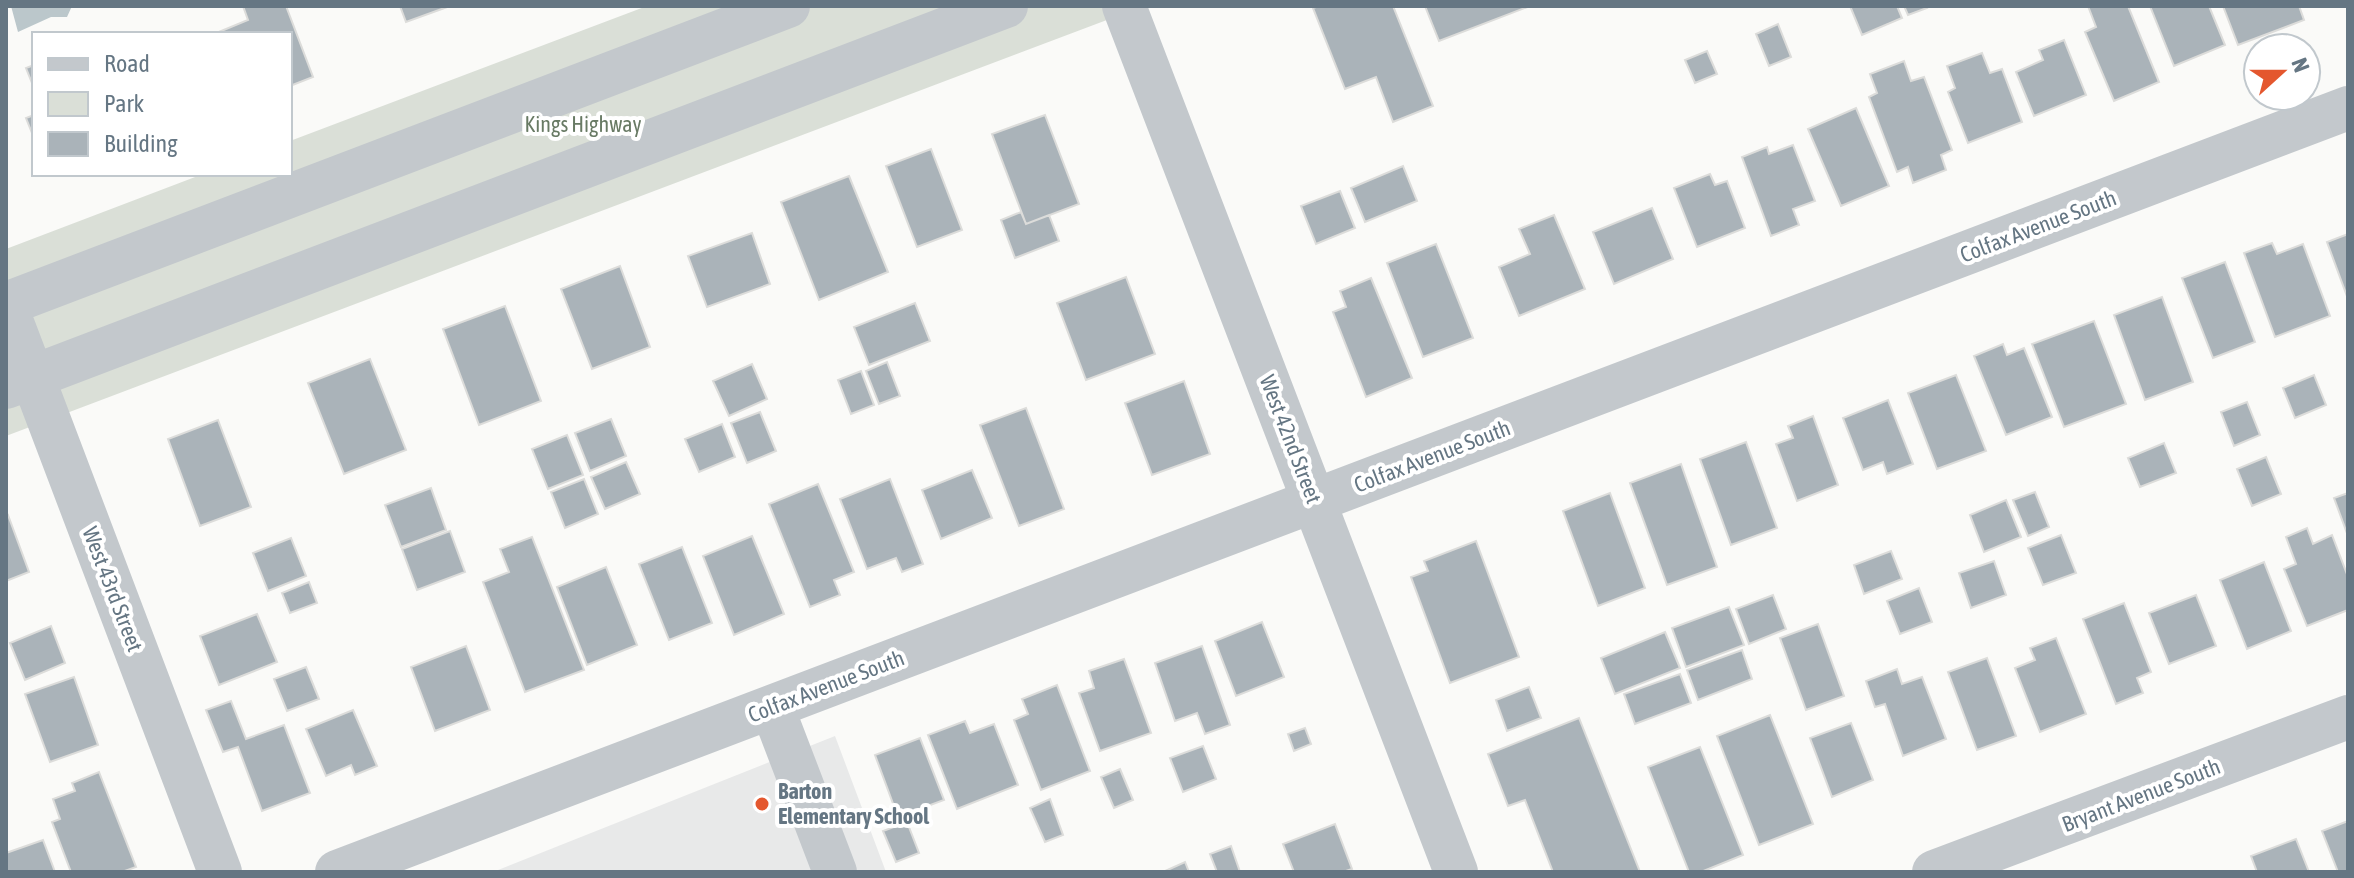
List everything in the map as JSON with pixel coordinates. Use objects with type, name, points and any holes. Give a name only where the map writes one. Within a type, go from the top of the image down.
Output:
[{"type":"street","points":[[6,306],[788,6]]},
{"type":"street","points":[[19,382],[1006,6]]},
{"type":"street","name":"West 42nd Street","points":[[1124,6],[1456,872]]},
{"type":"street","name":"Colfax Avenue South","points":[[337,872],[2348,108]]},
{"type":"street","name":"West 43rd Street","points":[[6,306],[19,382],[220,872]]},
{"type":"street","points":[[772,707],[835,872]]},
{"type":"street","name":"Bryant Avenue South","points":[[1934,872],[2348,717]]},
{"type":"shaded area","points":[[11,6],[72,6],[67,17],[51,17],[18,32]]},
{"type":"shaded area","name":"Barton Elementary School","points":[[835,736],[886,872],[493,872]]},
{"type":"green space","name":"Kings Highway","points":[[647,6],[1144,6],[6,436],[6,249],[198,176],[292,176],[292,140]]},
{"type":"building","points":[[243,6],[286,6],[313,77],[292,85],[292,32],[219,32],[248,20]]},
{"type":"building","points":[[400,6],[450,6],[406,22]]},
{"type":"building","points":[[1393,6],[1433,106],[1393,122],[1376,77],[1345,89],[1313,8]]},
{"type":"building","points":[[1425,6],[1530,6],[1439,41]]},
{"type":"building","points":[[1850,6],[1897,6],[1902,18],[1862,35]]},
{"type":"building","points":[[1904,6],[1926,6],[1927,8],[1908,15]]},
{"type":"building","points":[[2088,6],[2128,6],[2159,82],[2114,101],[2085,32],[2096,27]]},
{"type":"building","points":[[2150,6],[2209,6],[2225,45],[2174,66]]},
{"type":"building","points":[[2223,6],[2299,6],[2304,20],[2272,32],[2242,32],[2242,43],[2238,45]]},
{"type":"building","points":[[1778,24],[1791,57],[1769,66],[1756,34]]},
{"type":"building","points":[[2064,40],[2086,95],[2034,116],[2016,72],[2043,60],[2039,50]]},
{"type":"building","points":[[1707,51],[1717,74],[1695,83],[1685,60]]},
{"type":"building","points":[[1982,53],[1990,73],[2002,69],[2022,122],[1968,143],[1948,92],[1955,88],[1947,66]]},
{"type":"building","points":[[1904,61],[1911,81],[1924,77],[1952,150],[1941,155],[1946,170],[1913,183],[1908,167],[1897,172],[1869,97],[1877,93],[1870,74]]},
{"type":"building","points":[[32,66],[32,83],[26,68]]},
{"type":"building","points":[[1856,108],[1889,186],[1841,206],[1808,129]]},
{"type":"building","points":[[1045,115],[1079,204],[1026,224],[992,134]]},
{"type":"building","points":[[32,116],[32,133],[26,118]]},
{"type":"building","points":[[1793,145],[1815,201],[1793,209],[1799,225],[1771,236],[1742,157],[1767,147],[1769,154]]},
{"type":"building","points":[[931,149],[962,230],[917,247],[886,166]]},
{"type":"building","points":[[1403,166],[1417,201],[1365,222],[1351,188]]},
{"type":"building","points":[[1710,174],[1715,185],[1727,181],[1745,228],[1697,247],[1674,188]]},
{"type":"building","points":[[849,176],[888,272],[819,300],[781,202]]},
{"type":"building","points":[[1340,191],[1355,228],[1316,244],[1301,206]]},
{"type":"building","points":[[1652,208],[1673,259],[1614,284],[1593,232]]},
{"type":"building","points":[[1021,212],[1026,224],[1049,215],[1059,241],[1015,258],[1001,220]]},
{"type":"building","points":[[1554,215],[1585,289],[1519,316],[1499,267],[1530,254],[1519,229]]},
{"type":"building","points":[[752,233],[770,284],[707,307],[688,256]]},
{"type":"building","points":[[2348,234],[2348,299],[2327,242]]},
{"type":"building","points":[[2272,243],[2277,254],[2303,244],[2330,316],[2275,337],[2244,253]]},
{"type":"building","points":[[1436,244],[1473,338],[1423,357],[1387,263]]},
{"type":"building","points":[[2225,262],[2255,342],[2213,358],[2182,278]]},
{"type":"building","points":[[620,266],[650,347],[592,369],[561,289]]},
{"type":"building","points":[[1126,277],[1155,354],[1086,380],[1057,303]]},
{"type":"building","points":[[1371,278],[1412,378],[1366,397],[1333,312],[1346,307],[1340,291]]},
{"type":"building","points":[[2162,297],[2193,382],[2145,400],[2114,315]]},
{"type":"building","points":[[915,303],[930,341],[869,365],[854,327]]},
{"type":"building","points":[[505,306],[541,401],[479,425],[443,329]]},
{"type":"building","points":[[2094,321],[2126,404],[2064,427],[2032,344]]},
{"type":"building","points":[[2003,344],[2007,355],[2024,348],[2052,417],[2006,435],[1974,356]]},
{"type":"building","points":[[370,359],[406,450],[344,474],[308,383]]},
{"type":"building","points":[[887,362],[900,396],[879,404],[866,371]]},
{"type":"building","points":[[752,364],[767,399],[729,416],[713,381]]},
{"type":"building","points":[[861,371],[874,405],[851,414],[838,380]]},
{"type":"building","points":[[1956,375],[1986,451],[1937,469],[1908,393]]},
{"type":"building","points":[[2314,375],[2326,405],[2295,418],[2283,388]]},
{"type":"building","points":[[1184,381],[1210,454],[1152,475],[1125,403]]},
{"type":"building","points":[[1888,400],[1913,464],[1887,474],[1883,462],[1863,470],[1843,418]]},
{"type":"building","points":[[2247,402],[2260,435],[2234,446],[2221,412]]},
{"type":"building","points":[[1026,408],[1064,509],[1019,526],[980,425]]},
{"type":"building","points":[[760,412],[776,451],[747,463],[731,423]]},
{"type":"building","points":[[1813,416],[1838,485],[1797,501],[1776,444],[1793,438],[1788,426]]},
{"type":"building","points":[[611,419],[626,456],[590,471],[575,433]]},
{"type":"building","points":[[218,420],[251,507],[200,526],[168,439]]},
{"type":"building","points":[[722,424],[735,457],[699,472],[685,439]]},
{"type":"building","points":[[567,435],[583,475],[548,489],[532,449]]},
{"type":"building","points":[[1746,442],[1777,528],[1731,545],[1700,459]]},
{"type":"building","points":[[2164,443],[2176,473],[2140,487],[2128,458]]},
{"type":"building","points":[[2266,457],[2281,494],[2252,506],[2237,469]]},
{"type":"building","points":[[626,462],[640,494],[605,509],[591,477]]},
{"type":"building","points":[[1681,464],[1717,567],[1667,585],[1630,483]]},
{"type":"building","points":[[972,470],[992,518],[941,539],[922,490]]},
{"type":"building","points":[[584,479],[598,514],[565,528],[551,492]]},
{"type":"building","points":[[890,479],[923,564],[902,572],[896,558],[867,569],[840,499]]},
{"type":"building","points":[[818,484],[854,572],[834,580],[840,595],[810,607],[769,504]]},
{"type":"building","points":[[431,488],[446,530],[401,547],[385,505]]},
{"type":"building","points":[[2035,492],[2049,527],[2028,536],[2013,500]]},
{"type":"building","points":[[1610,493],[1645,588],[1598,606],[1563,511]]},
{"type":"building","points":[[2348,493],[2348,536],[2334,498]]},
{"type":"building","points":[[2006,500],[2021,537],[1984,552],[1970,515]]},
{"type":"building","points":[[6,516],[29,572],[6,581]]},
{"type":"building","points":[[2307,528],[2313,544],[2332,535],[2348,577],[2348,610],[2307,626],[2284,569],[2296,564],[2286,537]]},
{"type":"building","points":[[450,531],[465,572],[417,590],[402,549]]},
{"type":"building","points":[[2061,535],[2076,573],[2043,585],[2028,548]]},
{"type":"building","points":[[752,536],[784,614],[734,635],[703,556]]},
{"type":"building","points":[[532,537],[584,670],[525,692],[483,582],[509,572],[500,549]]},
{"type":"building","points":[[291,538],[306,576],[268,591],[253,553]]},
{"type":"building","points":[[1476,541],[1519,657],[1450,683],[1411,577],[1428,571],[1424,561]]},
{"type":"building","points":[[682,547],[712,623],[669,640],[639,564]]},
{"type":"building","points":[[1891,551],[1902,579],[1864,594],[1854,565]]},
{"type":"building","points":[[1994,561],[2006,595],[1971,608],[1959,573]]},
{"type":"building","points":[[2264,562],[2291,631],[2247,649],[2220,580]]},
{"type":"building","points":[[606,567],[637,645],[587,665],[557,587]]},
{"type":"building","points":[[309,582],[317,603],[290,613],[282,593]]},
{"type":"building","points":[[1919,588],[1932,622],[1900,634],[1887,601]]},
{"type":"building","points":[[1773,595],[1786,629],[1749,644],[1736,609]]},
{"type":"building","points":[[2196,595],[2216,646],[2169,664],[2149,613]]},
{"type":"building","points":[[2124,603],[2151,672],[2137,678],[2143,693],[2116,704],[2083,619]]},
{"type":"building","points":[[1729,607],[1744,645],[1686,667],[1672,628]]},
{"type":"building","points":[[257,614],[277,662],[219,685],[200,636]]},
{"type":"building","points":[[1262,622],[1284,677],[1236,696],[1215,641]]},
{"type":"building","points":[[1818,624],[1844,696],[1806,710],[1780,638]]},
{"type":"building","points":[[51,626],[65,663],[25,680],[10,643]]},
{"type":"building","points":[[1665,632],[1680,668],[1615,694],[1601,658]]},
{"type":"building","points":[[2056,638],[2086,714],[2040,732],[2015,668],[2035,660],[2030,648]]},
{"type":"building","points":[[466,646],[490,710],[435,731],[411,667]]},
{"type":"building","points":[[1202,646],[1230,725],[1205,734],[1197,713],[1175,721],[1155,663]]},
{"type":"building","points":[[1742,650],[1752,679],[1698,700],[1687,670]]},
{"type":"building","points":[[1987,658],[2016,736],[1977,750],[1948,672]]},
{"type":"building","points":[[1124,659],[1151,733],[1100,751],[1079,693],[1094,688],[1089,671]]},
{"type":"building","points":[[306,667],[319,699],[287,711],[274,679]]},
{"type":"building","points":[[1897,669],[1902,684],[1922,677],[1946,739],[1903,756],[1885,704],[1875,707],[1866,681]]},
{"type":"building","points":[[1680,674],[1691,703],[1635,724],[1624,694]]},
{"type":"building","points":[[74,677],[98,745],[50,762],[25,694]]},
{"type":"building","points":[[1057,685],[1090,771],[1041,790],[1014,720],[1028,714],[1022,699]]},
{"type":"building","points":[[1529,687],[1541,718],[1507,731],[1496,700]]},
{"type":"building","points":[[231,701],[246,739],[284,725],[310,793],[262,811],[238,747],[223,752],[206,710]]},
{"type":"building","points":[[353,710],[377,766],[355,775],[351,765],[326,776],[306,729]]},
{"type":"building","points":[[1770,715],[1813,824],[1759,845],[1717,736]]},
{"type":"building","points":[[1579,718],[1640,872],[1553,872],[1525,800],[1508,806],[1488,754]]},
{"type":"building","points":[[965,721],[970,733],[994,724],[1018,785],[957,809],[928,735]]},
{"type":"building","points":[[1851,723],[1873,780],[1832,797],[1810,738]]},
{"type":"building","points":[[1305,728],[1311,744],[1294,751],[1288,734]]},
{"type":"building","points":[[920,738],[944,800],[898,817],[875,755]]},
{"type":"building","points":[[1203,746],[1216,779],[1183,792],[1170,758]]},
{"type":"building","points":[[1700,747],[1743,855],[1701,872],[1689,872],[1648,767]]},
{"type":"building","points":[[1120,769],[1133,800],[1114,808],[1101,777]]},
{"type":"building","points":[[99,772],[136,867],[122,872],[71,872],[52,822],[60,819],[53,799],[75,791],[72,783]]},
{"type":"building","points":[[1050,799],[1063,835],[1045,842],[1030,808]]},
{"type":"building","points":[[2348,821],[2348,872],[2338,872],[2322,831]]},
{"type":"building","points":[[907,822],[919,853],[896,862],[883,831]]},
{"type":"building","points":[[1335,824],[1352,869],[1343,872],[1294,872],[1283,844]]},
{"type":"building","points":[[2296,839],[2309,872],[2257,872],[2251,856]]},
{"type":"building","points":[[43,840],[55,872],[6,872],[6,853]]},
{"type":"building","points":[[1231,846],[1240,872],[1217,872],[1210,854]]},
{"type":"building","points":[[1185,862],[1189,872],[1163,872]]},
{"type":"place","name":"Barton Elementary School","points":[[762,804]]}]
